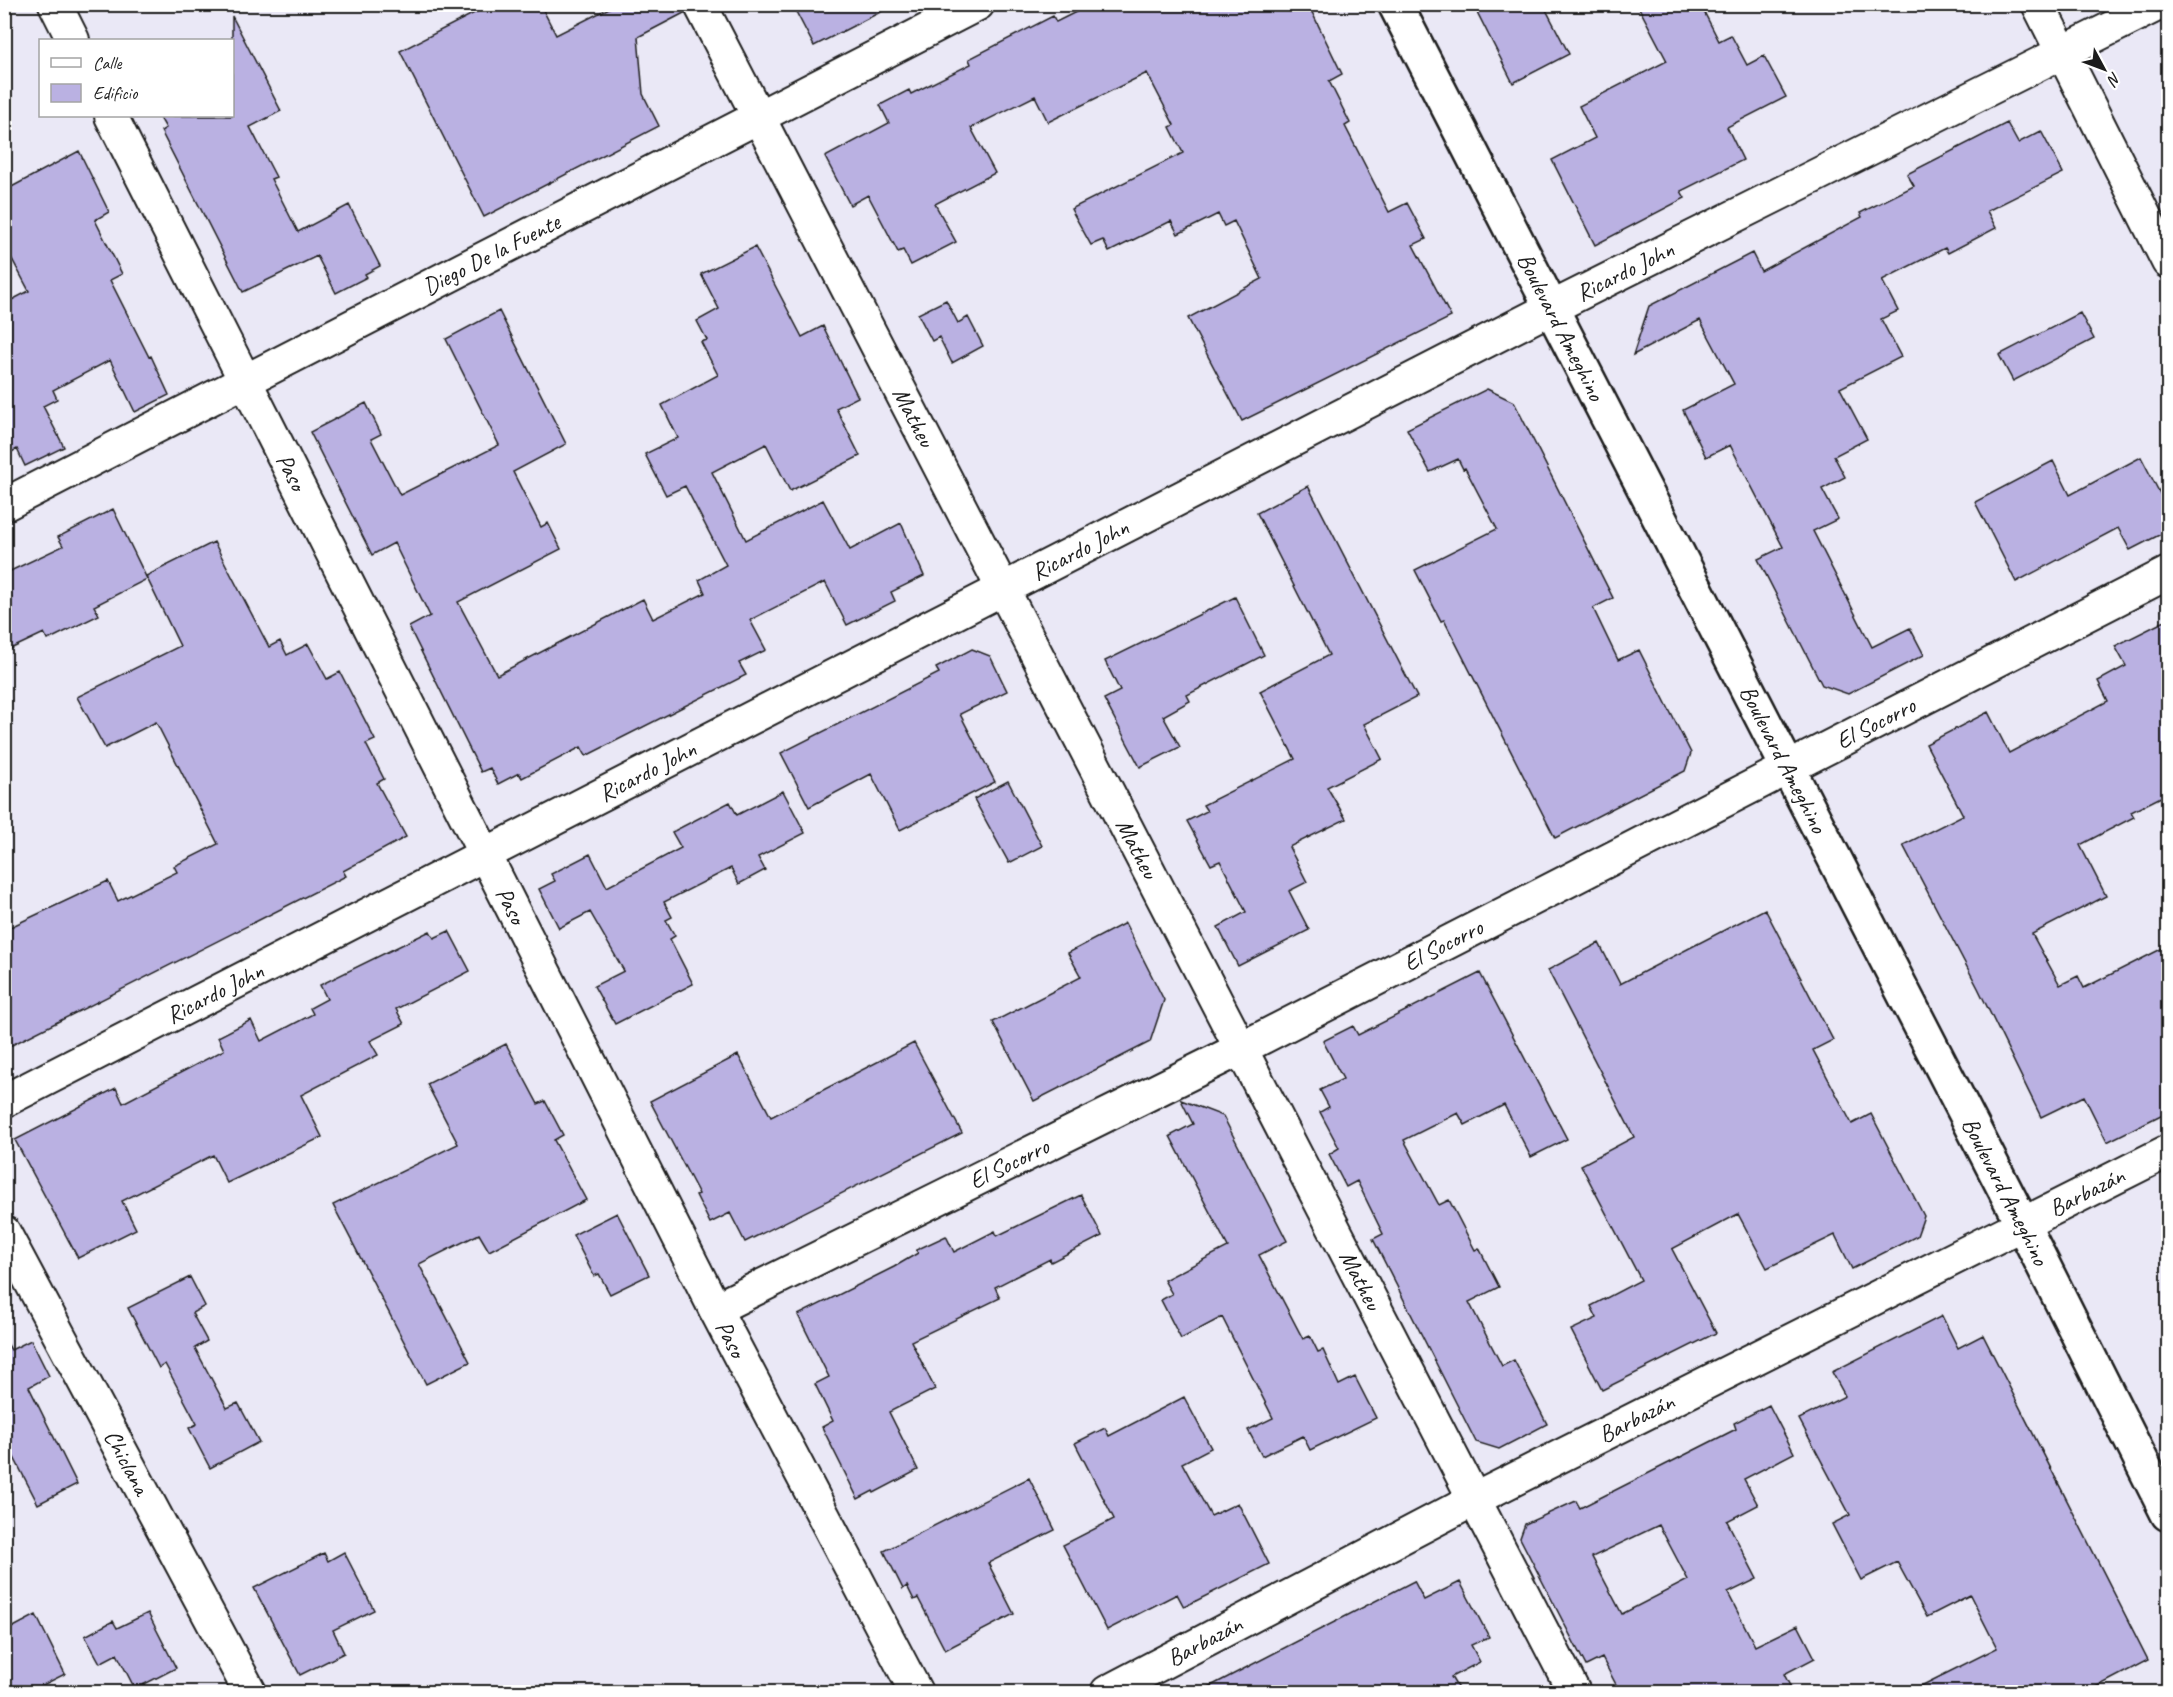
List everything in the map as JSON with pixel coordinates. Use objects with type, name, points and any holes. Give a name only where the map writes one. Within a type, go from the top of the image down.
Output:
[{"type":"main road","name":"Boulevard Ameghino","points":[[1395,4],[2023,1225],[2169,1514]]},
{"type":"street","points":[[55,4],[72,39]]},
{"type":"street","name":"Matheu","points":[[700,4],[1574,1692]]},
{"type":"street","name":"Diego De la Fuente","points":[[4,505],[245,379],[759,119],[978,4]]},
{"type":"street","points":[[2038,4],[2169,262]]},
{"type":"street","name":"Ricardo John","points":[[4,1101],[1551,308],[2159,4]]},
{"type":"street","name":"Paso","points":[[112,117],[715,1309],[916,1692]]},
{"type":"street","name":"El Socorro","points":[[715,1309],[1240,1049],[2169,573]]},
{"type":"street","name":"Barbazán","points":[[1107,1692],[1475,1499],[2169,1151]]},
{"type":"street","name":"Chiclana","points":[[4,1232],[250,1692]]},
{"type":"building","points":[[492,4],[540,4],[556,35],[617,4],[682,4],[684,13],[638,37],[643,94],[659,126],[484,217],[400,51]]},
{"type":"building","points":[[792,4],[896,4],[814,46]]},
{"type":"building","points":[[1092,4],[1308,4],[1342,74],[1329,81],[1350,123],[1345,126],[1389,212],[1407,203],[1426,239],[1413,245],[1451,317],[1242,421],[1188,318],[1262,279],[1234,221],[1224,226],[1218,214],[1178,234],[1171,221],[1109,252],[1103,240],[1091,245],[1071,209],[1183,153],[1170,127],[1174,125],[1147,73],[1048,122],[1035,96],[971,128],[995,173],[935,204],[956,242],[911,265],[903,250],[898,252],[868,195],[850,205],[825,157],[889,123],[880,105],[909,90],[911,94],[971,64],[969,59],[1053,16],[1056,22]]},
{"type":"building","points":[[1473,4],[1543,4],[1569,54],[1513,83]]},
{"type":"building","points":[[1637,4],[1700,4],[1719,41],[1731,35],[1747,65],[1764,56],[1786,97],[1727,127],[1743,160],[1681,191],[1685,198],[1595,245],[1552,160],[1595,138],[1579,106],[1667,61]]},
{"type":"building","points":[[232,16],[281,111],[250,127],[276,177],[271,179],[298,232],[349,205],[380,266],[365,274],[367,277],[336,293],[317,256],[243,292],[161,131],[166,128],[160,117],[234,117],[234,39],[232,39]]},
{"type":"building","points":[[2007,123],[2018,143],[2041,131],[2063,173],[1987,211],[1996,228],[1948,253],[1945,248],[1882,280],[1898,311],[1881,319],[1901,357],[1840,388],[1867,439],[1834,456],[1845,477],[1822,489],[1838,519],[1813,531],[1872,647],[1910,628],[1924,655],[1848,694],[1822,685],[1758,559],[1783,547],[1730,445],[1706,457],[1683,410],[1734,384],[1700,320],[1633,355],[1649,306],[1752,253],[1761,271],[1862,217],[1860,213],[1914,186],[1907,174]]},
{"type":"building","points":[[79,151],[109,212],[95,220],[122,274],[110,280],[169,395],[135,412],[110,360],[53,390],[57,399],[43,406],[64,447],[25,466],[17,449],[4,456],[4,304],[29,291],[4,244],[4,191]]},
{"type":"building","points":[[755,247],[802,337],[823,326],[858,397],[836,408],[860,456],[790,491],[766,444],[712,472],[746,540],[823,500],[850,550],[901,523],[924,576],[891,592],[895,601],[847,625],[825,582],[750,620],[766,650],[739,663],[746,675],[586,756],[581,747],[522,778],[519,773],[498,784],[490,768],[481,772],[409,627],[430,616],[394,543],[372,555],[310,432],[366,403],[381,434],[371,439],[400,495],[499,445],[446,339],[499,311],[566,444],[513,472],[541,527],[548,523],[561,549],[458,602],[497,675],[643,599],[653,619],[705,593],[699,580],[726,565],[685,486],[666,495],[645,454],[678,438],[662,405],[718,375],[701,342],[707,340],[697,321],[719,309],[701,274]]},
{"type":"building","points":[[946,300],[958,323],[968,317],[983,346],[952,363],[939,337],[932,341],[918,314]]},
{"type":"building","points":[[2080,313],[2094,339],[2013,381],[1999,355]]},
{"type":"building","points":[[1487,389],[1514,402],[1613,598],[1593,608],[1618,660],[1639,650],[1691,753],[1685,771],[1555,838],[1444,620],[1441,621],[1415,570],[1497,529],[1458,459],[1430,472],[1407,429]]},
{"type":"building","points":[[2141,457],[2169,511],[2169,530],[2130,550],[2118,528],[2016,582],[1975,502],[2053,461],[2070,495]]},
{"type":"building","points":[[1308,486],[1417,697],[1364,724],[1382,759],[1327,787],[1346,819],[1289,847],[1307,882],[1289,891],[1309,930],[1238,966],[1218,927],[1246,912],[1220,861],[1211,865],[1187,821],[1207,811],[1203,805],[1295,759],[1260,691],[1329,655],[1257,513]]},
{"type":"building","points":[[113,509],[147,579],[94,606],[99,615],[48,640],[44,633],[4,652],[4,574],[63,546],[58,537]]},
{"type":"building","points":[[214,542],[269,647],[280,641],[287,655],[308,644],[327,679],[340,672],[375,740],[366,744],[384,779],[377,783],[406,837],[343,871],[346,876],[4,1049],[4,930],[108,881],[118,901],[177,872],[174,866],[218,844],[156,722],[105,748],[77,697],[180,646],[146,576]]},
{"type":"building","points":[[1235,597],[1264,655],[1187,695],[1190,701],[1163,716],[1180,747],[1140,767],[1104,699],[1120,691],[1105,661]]},
{"type":"building","points":[[2169,619],[2169,793],[2131,812],[2134,817],[2080,845],[2106,896],[2032,934],[2060,985],[2078,976],[2084,988],[2169,945],[2169,1111],[2107,1142],[2084,1096],[2041,1117],[1978,988],[1903,845],[1963,815],[1926,744],[1988,712],[2009,753],[2108,701],[2098,681],[2126,666],[2115,646]]},
{"type":"building","points":[[972,649],[990,656],[1007,691],[960,714],[995,782],[900,830],[871,774],[809,807],[781,753],[939,673],[936,668]]},
{"type":"building","points":[[1008,781],[1042,846],[1009,863],[974,799]]},
{"type":"building","points":[[783,791],[805,833],[758,857],[765,870],[739,884],[731,868],[664,902],[672,917],[666,920],[675,936],[670,939],[693,984],[615,1024],[594,986],[624,971],[590,912],[559,928],[539,889],[555,881],[551,874],[590,854],[607,887],[681,848],[672,832],[730,802],[737,815]]},
{"type":"building","points":[[1765,909],[1833,1040],[1813,1050],[1852,1124],[1871,1114],[1924,1216],[1917,1236],[1852,1269],[1835,1235],[1767,1268],[1738,1214],[1672,1249],[1716,1333],[1602,1390],[1571,1330],[1597,1318],[1591,1306],[1641,1280],[1581,1165],[1634,1137],[1548,970],[1599,943],[1620,984]]},
{"type":"building","points":[[1125,923],[1164,1000],[1150,1042],[1034,1101],[993,1022],[1081,977],[1068,953]]},
{"type":"building","points":[[430,931],[434,938],[449,931],[470,971],[396,1009],[404,1024],[370,1041],[378,1055],[301,1095],[322,1137],[227,1183],[213,1155],[122,1201],[136,1229],[78,1258],[15,1140],[116,1088],[123,1103],[224,1050],[218,1037],[251,1020],[261,1041],[313,1014],[310,1008],[327,999],[320,985]]},
{"type":"building","points":[[1480,973],[1567,1139],[1531,1157],[1504,1105],[1465,1125],[1458,1113],[1404,1140],[1439,1205],[1449,1200],[1475,1250],[1479,1248],[1499,1287],[1469,1302],[1502,1366],[1514,1360],[1547,1424],[1499,1449],[1476,1442],[1373,1239],[1383,1234],[1357,1181],[1346,1187],[1329,1154],[1339,1148],[1320,1112],[1329,1107],[1320,1090],[1343,1079],[1323,1041],[1353,1026],[1358,1035]]},
{"type":"building","points":[[914,1043],[962,1133],[745,1242],[730,1213],[710,1223],[696,1195],[699,1194],[650,1101],[738,1055],[771,1117]]},
{"type":"building","points":[[506,1044],[538,1104],[545,1101],[563,1135],[554,1140],[586,1200],[489,1251],[479,1234],[419,1264],[470,1362],[426,1384],[333,1205],[458,1144],[427,1084]]},
{"type":"building","points":[[1181,1100],[1223,1116],[1287,1241],[1259,1255],[1303,1339],[1310,1336],[1318,1352],[1323,1350],[1339,1385],[1355,1377],[1376,1418],[1310,1450],[1303,1436],[1262,1456],[1248,1430],[1273,1418],[1222,1317],[1181,1339],[1161,1300],[1172,1294],[1164,1280],[1228,1247],[1170,1136],[1193,1124]]},
{"type":"building","points":[[1081,1195],[1102,1236],[995,1287],[1000,1298],[911,1341],[935,1389],[889,1412],[918,1470],[858,1499],[822,1427],[833,1421],[815,1384],[829,1377],[798,1315],[894,1267],[918,1253],[916,1250],[946,1236],[954,1252],[995,1231],[997,1236]]},
{"type":"building","points":[[617,1213],[649,1275],[610,1294],[599,1274],[594,1276],[573,1235]]},
{"type":"building","points":[[190,1277],[205,1306],[192,1313],[207,1341],[195,1348],[227,1408],[238,1403],[259,1442],[210,1468],[189,1428],[197,1424],[165,1364],[159,1368],[128,1308]]},
{"type":"building","points":[[1942,1316],[1958,1348],[1983,1335],[2148,1660],[2087,1692],[1909,1692],[1997,1648],[1970,1595],[1927,1617],[1897,1562],[1861,1580],[1832,1524],[1850,1515],[1799,1419],[1845,1396],[1832,1372]]},
{"type":"building","points":[[4,1338],[11,1350],[31,1340],[49,1376],[29,1387],[77,1484],[38,1504],[4,1438]]},
{"type":"building","points":[[1184,1397],[1211,1448],[1182,1463],[1211,1516],[1238,1503],[1269,1564],[1184,1607],[1177,1594],[1107,1630],[1063,1545],[1114,1519],[1075,1443],[1105,1428],[1109,1436]]},
{"type":"building","points":[[1769,1405],[1794,1453],[1744,1479],[1758,1505],[1727,1521],[1757,1579],[1728,1593],[1755,1646],[1798,1625],[1815,1658],[1784,1674],[1793,1692],[1620,1692],[1602,1658],[1586,1666],[1520,1538],[1525,1524],[1576,1501],[1580,1508],[1736,1429],[1734,1423]],"holes":[[[1659,1525],[1688,1580],[1622,1614],[1592,1557]]]},
{"type":"building","points":[[1029,1478],[1055,1530],[988,1563],[1014,1614],[945,1650],[918,1598],[914,1600],[907,1586],[903,1589],[884,1551]]},
{"type":"building","points":[[344,1552],[374,1610],[333,1630],[344,1653],[300,1675],[254,1588],[324,1553],[328,1561]]},
{"type":"building","points":[[1414,1581],[1424,1600],[1460,1582],[1489,1637],[1471,1645],[1480,1662],[1451,1677],[1460,1692],[1199,1692]]},
{"type":"building","points":[[148,1613],[176,1668],[135,1689],[117,1654],[100,1663],[85,1636],[113,1621],[117,1628]]},
{"type":"building","points":[[36,1615],[65,1674],[29,1692],[4,1692],[4,1632]]}]
